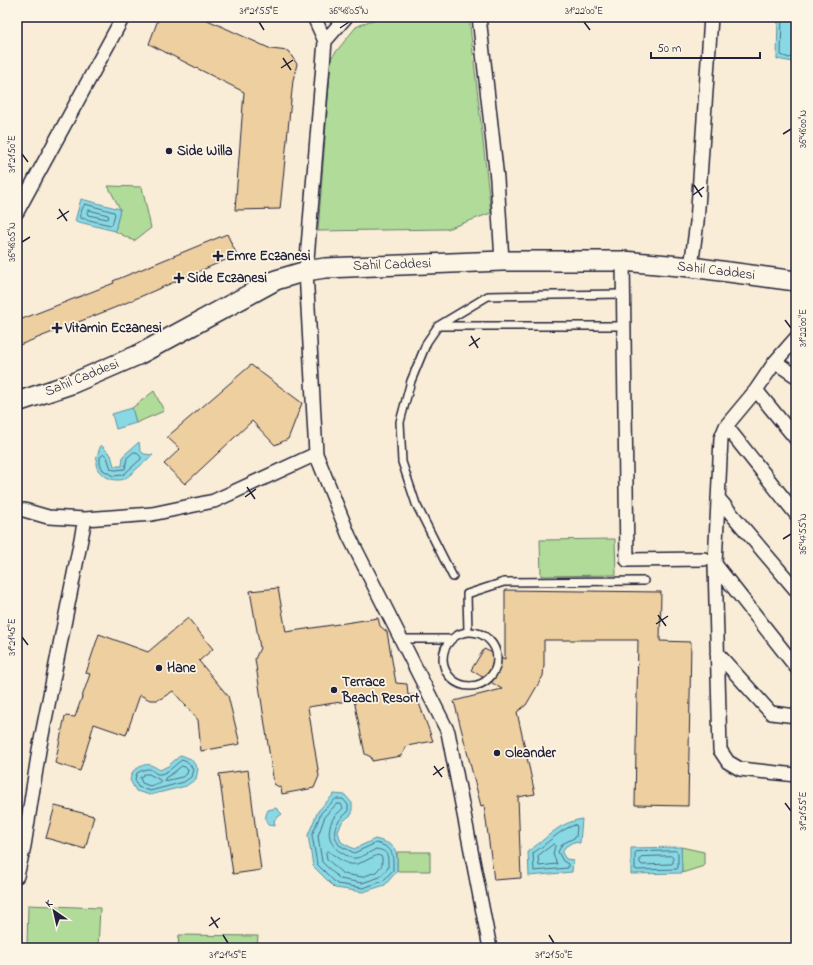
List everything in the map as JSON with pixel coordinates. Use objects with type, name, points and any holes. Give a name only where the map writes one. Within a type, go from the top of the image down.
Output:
[{"type":"main road","name":"Sahil Caddesi","points":[[17,402],[71,384],[138,355],[276,280],[306,271],[325,268],[502,261],[623,261],[691,267],[796,281]]},
{"type":"street","points":[[17,212],[123,17]]},
{"type":"street","points":[[314,17],[325,41],[306,271],[316,454],[349,536],[448,732],[490,948]]},
{"type":"street","points":[[325,41],[346,17]]},
{"type":"street","points":[[479,17],[497,179],[502,261]]},
{"type":"street","points":[[691,267],[697,222],[711,17]]},
{"type":"street","points":[[623,261],[627,560],[710,562],[796,667]]},
{"type":"street","points":[[796,338],[775,362],[756,390],[726,426],[721,438],[718,498],[710,562],[718,653],[720,750],[728,762],[740,769],[796,775]]},
{"type":"street","points":[[775,362],[796,376]]},
{"type":"street","points":[[756,390],[796,439]]},
{"type":"street","points":[[726,426],[796,514]]},
{"type":"street","points":[[17,510],[24,510],[48,517],[85,519],[152,514],[214,501],[316,454]]},
{"type":"street","points":[[718,498],[796,590]]},
{"type":"street","points":[[17,876],[24,846],[39,750],[85,519]]},
{"type":"street","points":[[718,653],[771,713],[796,716]]},
{"type":"lane","points":[[453,577],[416,504],[402,462],[400,422],[411,381],[427,342],[438,326],[488,296],[623,294]]},
{"type":"lane","points":[[438,326],[623,326]]},
{"type":"lane","points":[[468,632],[467,594],[504,582],[644,581]]},
{"type":"lane","points":[[478,632],[486,636],[493,643],[497,652],[497,661],[495,670],[490,678],[482,683],[465,685],[451,677],[446,670],[444,654],[446,646],[451,639],[459,634],[478,632]]},
{"type":"lane","points":[[402,639],[451,639]]},
{"type":"green space","points":[[388,17],[469,17],[491,213],[447,229],[318,231],[331,58],[356,27],[369,21]]},
{"type":"green space","points":[[108,186],[142,187],[151,228],[134,241],[115,231],[120,209]]},
{"type":"green space","points":[[154,391],[164,411],[136,423],[132,408]]},
{"type":"green space","points":[[615,539],[616,575],[541,576],[540,540]]},
{"type":"green space","points":[[681,847],[704,852],[704,866],[682,873]]},
{"type":"green space","points":[[397,852],[430,852],[430,871],[397,871]]},
{"type":"green space","points":[[28,905],[100,908],[98,948],[27,948]]},
{"type":"green space","points":[[179,935],[258,936],[257,948],[178,948]]},
{"type":"water","points":[[778,17],[792,17],[792,19],[796,19],[796,31],[792,32],[796,47],[796,55],[793,62],[777,59]]},
{"type":"water","points":[[81,199],[120,209],[115,231],[75,221]]},
{"type":"water","points":[[132,408],[136,423],[116,429],[112,414]]},
{"type":"water","points":[[139,442],[140,450],[144,454],[153,455],[126,478],[120,480],[111,479],[99,471],[96,460],[101,445],[111,455],[114,466],[122,466],[123,456]]},
{"type":"water","points":[[181,755],[191,759],[198,769],[196,779],[186,786],[150,795],[136,791],[130,780],[133,771],[146,764],[160,770],[168,766]]},
{"type":"water","points":[[334,794],[345,795],[352,803],[352,814],[342,822],[338,832],[341,842],[354,849],[375,839],[388,843],[395,849],[397,871],[385,885],[363,892],[335,888],[313,866],[308,835],[318,811]]},
{"type":"water","points":[[276,808],[282,814],[274,820],[275,826],[268,825],[266,821],[266,814],[268,810]]},
{"type":"water","points":[[582,819],[580,843],[573,842],[565,847],[562,853],[566,859],[573,860],[572,872],[529,876],[528,851],[565,824]]},
{"type":"water","points":[[681,847],[682,873],[631,874],[631,848]]},
{"type":"building","points":[[159,17],[201,17],[271,49],[288,51],[297,64],[293,80],[280,209],[235,210],[244,92],[149,44]]},
{"type":"building","points":[[227,234],[237,255],[114,308],[17,346],[17,321],[114,283],[113,281]]},
{"type":"building","points":[[251,365],[302,403],[288,439],[275,445],[252,421],[185,484],[164,464],[180,449],[167,437]]},
{"type":"building","name":"Terrace Beach Resort","points":[[278,588],[286,632],[378,618],[380,626],[387,632],[396,683],[407,684],[408,695],[416,695],[433,741],[407,746],[401,756],[372,761],[371,757],[365,754],[354,700],[308,707],[319,776],[314,788],[282,794],[281,788],[274,784],[255,659],[260,648],[250,591]]},
{"type":"building","name":"Oleander","points":[[505,590],[661,592],[660,641],[691,642],[688,806],[635,805],[638,640],[544,640],[543,676],[526,705],[517,712],[535,794],[518,797],[521,878],[494,880],[484,805],[481,806],[454,701],[502,689],[471,670],[484,649],[505,659]]},
{"type":"building","points":[[188,618],[213,649],[199,661],[228,696],[240,744],[201,751],[198,720],[173,691],[157,700],[150,700],[140,695],[126,735],[94,724],[80,771],[55,763],[65,716],[75,717],[90,674],[86,673],[99,634],[148,652]]},
{"type":"building","points":[[248,770],[261,870],[233,874],[219,774]]},
{"type":"building","points":[[55,806],[94,816],[85,849],[46,838]]},
{"type":"place","name":"Side Willa","points":[[169,151]]},
{"type":"place","name":"Emre Eczanesi","points":[[218,256]]},
{"type":"place","name":"Side Eczanesi","points":[[179,278]]},
{"type":"place","name":"Vitamin Eczanesi","points":[[57,328]]},
{"type":"place","name":"Hane","points":[[159,668]]},
{"type":"place","name":"Terrace Beach Resort","points":[[334,690]]},
{"type":"place","name":"Oleander","points":[[497,753]]}]
